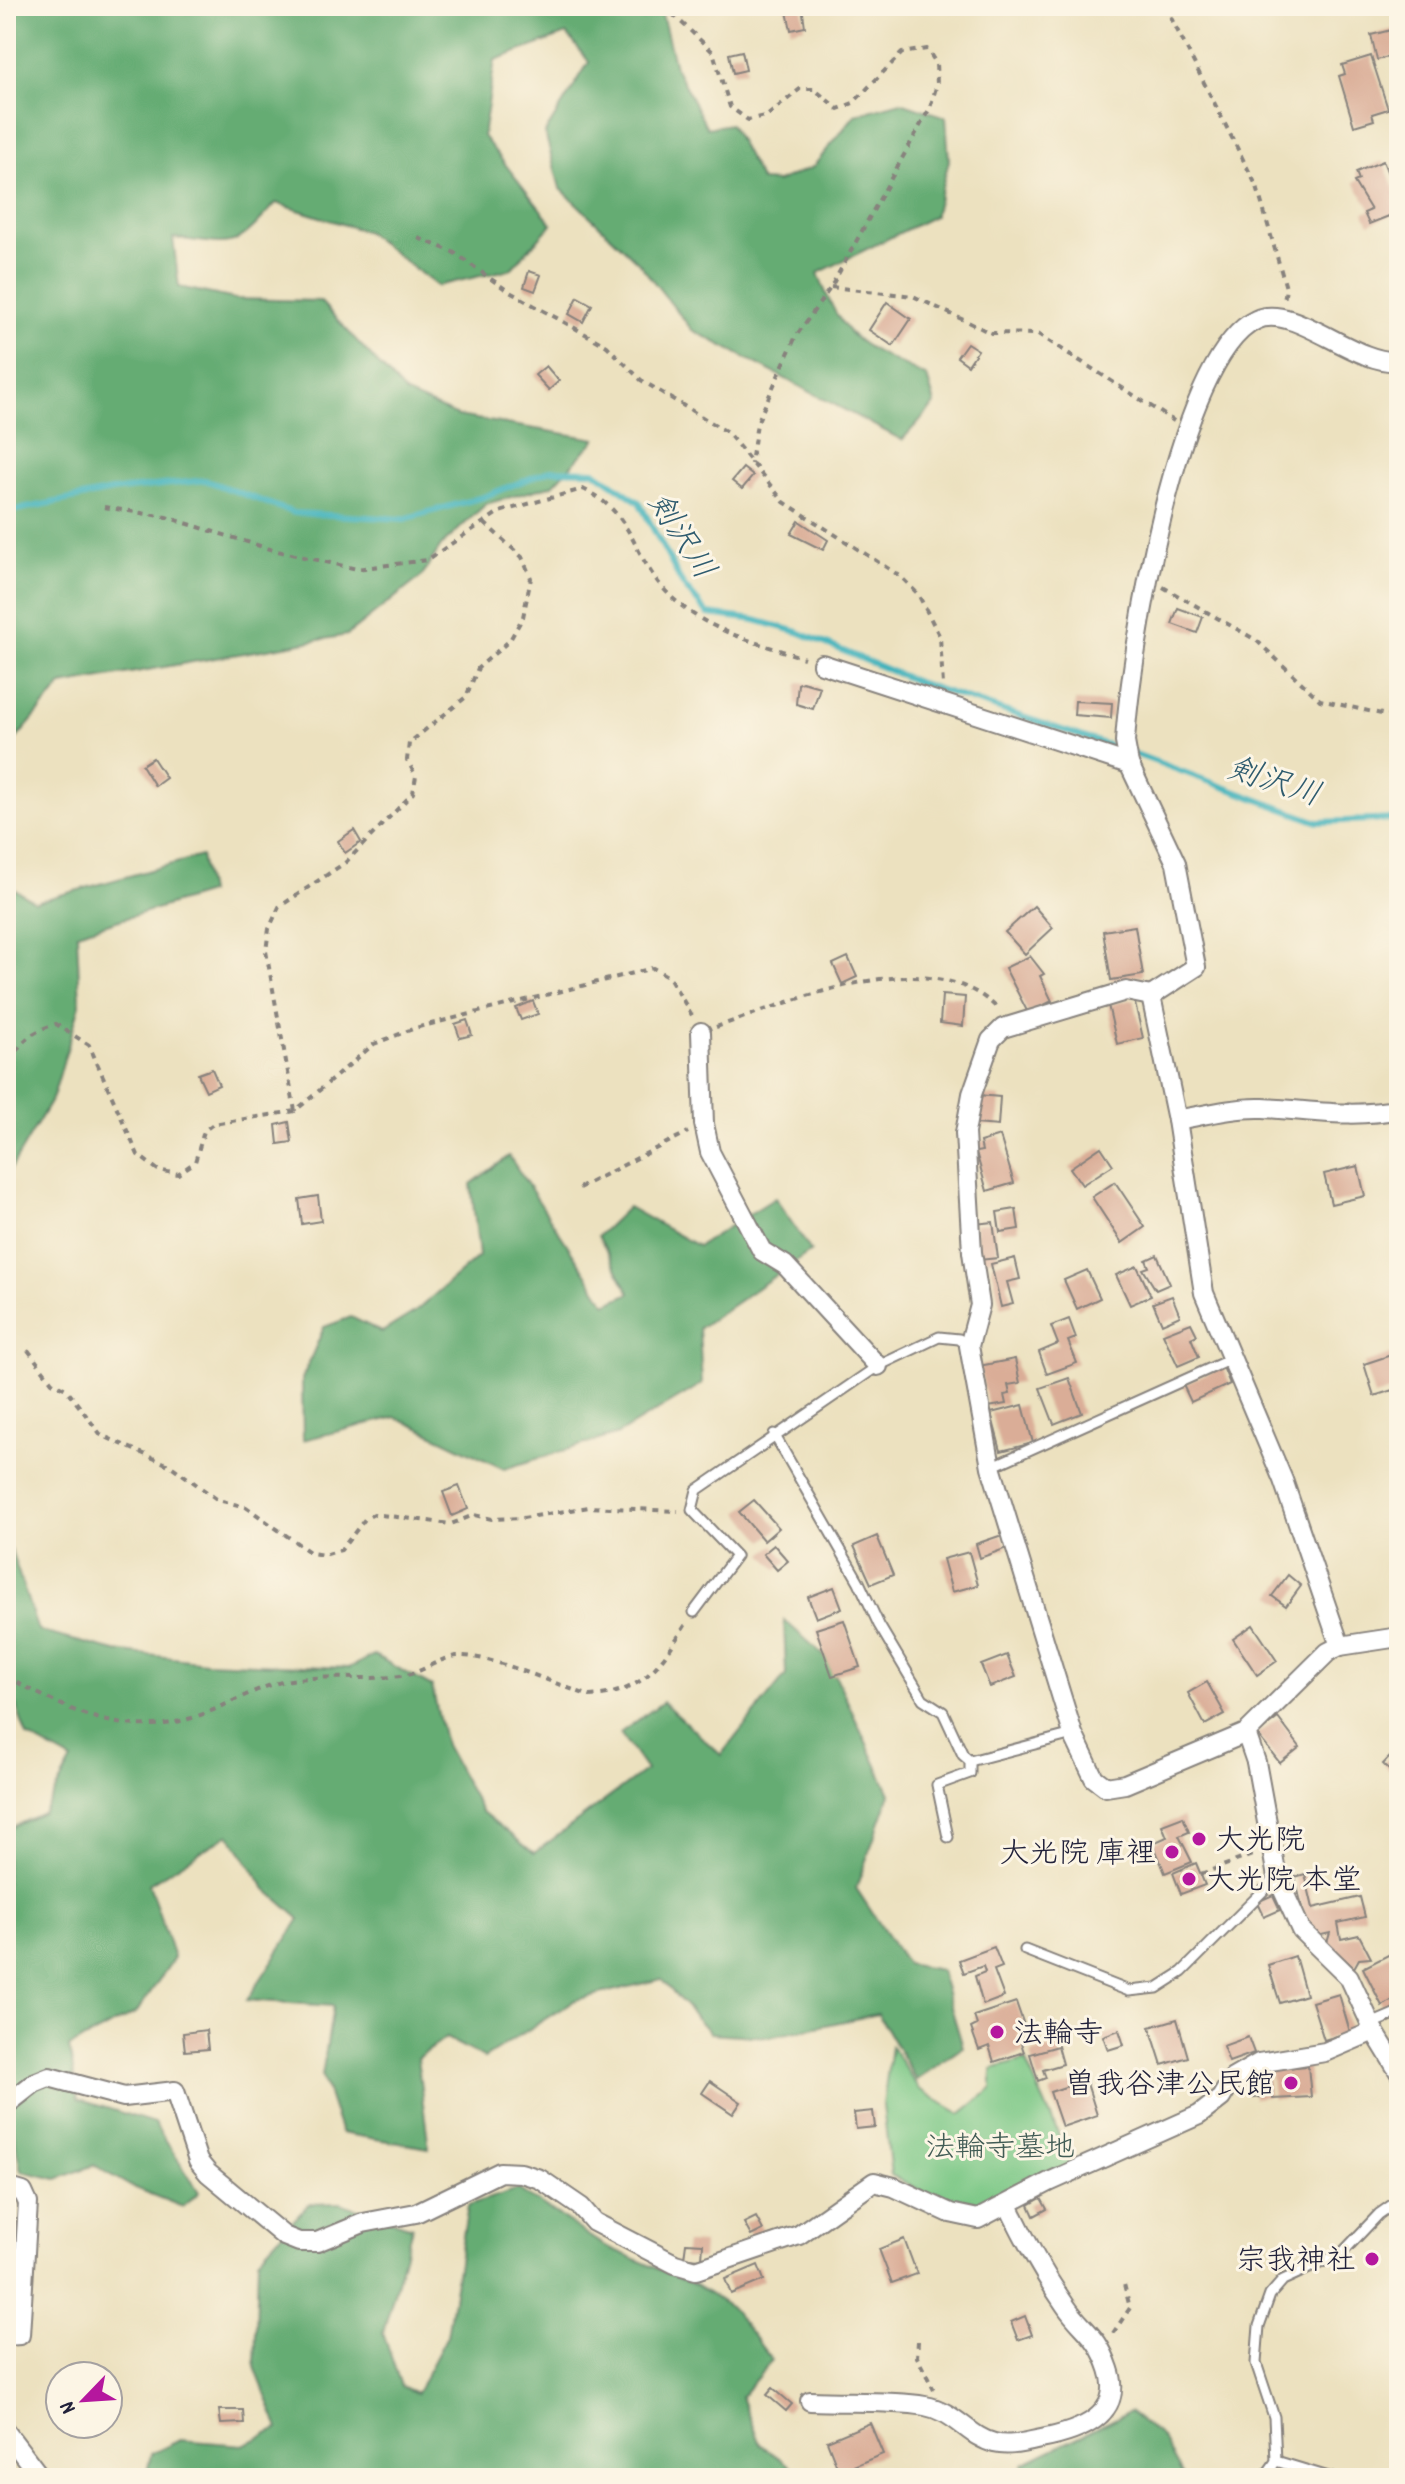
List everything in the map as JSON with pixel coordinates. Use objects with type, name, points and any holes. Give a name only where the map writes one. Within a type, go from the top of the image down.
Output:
[{"type":"street","points":[[1399,361],[1356,351],[1281,317],[1257,319],[1225,344],[1186,429],[1148,577],[1126,754],[1176,863],[1196,967],[1151,996],[1126,991],[1012,1023],[991,1040],[972,1094],[965,1133],[972,1252],[980,1305],[969,1346],[991,1467],[1073,1734],[1094,1778],[1106,1787],[1125,1784],[1246,1733],[1328,1652],[1340,1646],[1399,1637]]},
{"type":"street","points":[[822,664],[944,695],[1126,754]]},
{"type":"street","points":[[1151,996],[1177,1120],[1204,1293],[1283,1480],[1340,1646]]},
{"type":"street","points":[[701,1032],[704,1124],[710,1152],[762,1251],[785,1265],[878,1366]]},
{"type":"street","points":[[1177,1120],[1260,1108],[1324,1115],[1376,1114],[1399,1109]]},
{"type":"street","points":[[1246,1733],[1256,1762],[1277,1877],[1301,1930],[1349,1977],[1372,2028],[1399,2072]]},
{"type":"street","points":[[6,2105],[34,2083],[49,2077],[124,2097],[175,2091],[198,2161],[208,2173],[284,2236],[299,2242],[317,2242],[363,2223],[416,2213],[500,2172],[540,2179],[581,2207],[594,2222],[675,2264],[696,2270],[799,2235],[874,2182],[894,2187],[950,2213],[978,2219],[1049,2182],[1199,2115],[1221,2098],[1233,2078],[1259,2063],[1325,2052],[1372,2028]]},
{"type":"street","points":[[6,2187],[23,2192],[28,2203],[20,2335],[6,2336]]},
{"type":"street","points":[[810,2401],[924,2406],[948,2412],[991,2443],[1012,2445],[1089,2426],[1103,2413],[1113,2380],[1094,2335],[1069,2311],[1039,2269],[1008,2205]]},
{"type":"street","points":[[6,2432],[41,2478]]},
{"type":"lane","points":[[694,1612],[736,1556],[692,1510],[697,1490],[774,1434],[878,1366],[939,1337],[959,1339],[969,1346]]},
{"type":"lane","points":[[991,1467],[1231,1359]]},
{"type":"lane","points":[[774,1434],[859,1582],[886,1638],[923,1699],[943,1712],[963,1755],[970,1761],[970,1773],[937,1785],[948,1837]]},
{"type":"lane","points":[[970,1761],[1073,1734]]},
{"type":"lane","points":[[1025,1950],[1129,1991],[1157,1988],[1182,1972],[1277,1877]]},
{"type":"lane","points":[[1372,2028],[1399,2012]]},
{"type":"lane","points":[[1264,2478],[1276,2461],[1274,2417],[1256,2363],[1259,2326],[1270,2295],[1283,2280],[1342,2253],[1379,2214],[1399,2200]]},
{"type":"lane","points":[[1276,2461],[1332,2478]]},
{"type":"path","points":[[664,6],[713,52],[730,107],[748,120],[768,115],[800,89],[814,89],[838,109],[853,103],[902,53],[927,49],[936,63],[937,84],[930,108],[831,287],[796,336],[776,375],[757,423],[751,464]]},
{"type":"path","points":[[1165,6],[1257,187],[1286,288],[1281,317]]},
{"type":"path","points":[[418,238],[453,252],[508,291],[607,346],[641,380],[727,432],[784,502],[900,576],[918,594],[940,637],[944,695]]},
{"type":"path","points":[[831,287],[913,296],[991,333],[1038,334],[1186,429]]},
{"type":"path","points":[[104,507],[166,517],[273,550],[357,569],[427,560],[482,521],[534,501],[583,489],[597,496],[627,524],[642,560],[661,586],[699,620],[722,631],[822,664]]},
{"type":"path","points":[[295,1111],[266,951],[269,929],[279,907],[346,862],[413,793],[416,776],[407,760],[409,743],[466,697],[478,668],[510,640],[523,617],[531,578],[522,557],[482,521]]},
{"type":"path","points":[[1148,577],[1256,640],[1320,700],[1399,718]]},
{"type":"path","points":[[6,1073],[16,1048],[32,1031],[56,1024],[70,1031],[89,1045],[138,1155],[158,1170],[178,1174],[195,1162],[204,1131],[213,1124],[295,1111],[374,1044],[415,1028],[653,968],[669,977],[701,1032],[856,982],[940,977],[987,997],[1012,1023]]},
{"type":"path","points":[[579,1188],[704,1124]]},
{"type":"path","points":[[28,1350],[52,1382],[66,1389],[101,1435],[171,1466],[218,1500],[246,1507],[311,1553],[324,1555],[341,1550],[365,1519],[374,1514],[451,1524],[474,1515],[492,1519],[523,1518],[589,1507],[692,1510]]},
{"type":"path","points":[[6,1676],[83,1716],[149,1726],[181,1723],[281,1682],[395,1677],[413,1674],[455,1656],[475,1658],[590,1696],[610,1695],[652,1675],[694,1612]]},
{"type":"path","points":[[1201,1874],[1272,1848]]},
{"type":"path","points":[[1094,2335],[1109,2339],[1130,2308],[1124,2284]]},
{"type":"path","points":[[918,2341],[917,2357],[922,2371],[948,2412]]},
{"type":"green space","points":[[6,6],[660,6],[675,67],[707,128],[730,124],[761,181],[777,182],[813,167],[855,115],[901,102],[946,117],[949,161],[934,216],[818,273],[837,316],[847,329],[871,349],[927,377],[935,404],[902,440],[692,330],[638,262],[560,188],[545,133],[589,62],[567,34],[495,60],[483,136],[552,224],[511,269],[437,286],[367,232],[276,203],[250,230],[232,242],[173,238],[179,287],[235,299],[320,301],[406,394],[458,416],[596,439],[553,485],[486,504],[441,546],[421,577],[347,635],[62,685],[6,751]]},
{"type":"green space","points":[[201,856],[208,893],[77,933],[80,1005],[53,1097],[6,1177],[6,884],[35,902]]},
{"type":"green space","points":[[509,1156],[606,1304],[630,1293],[598,1236],[628,1207],[698,1246],[775,1198],[811,1251],[699,1328],[702,1384],[618,1434],[504,1469],[396,1417],[303,1440],[302,1379],[324,1327],[351,1317],[382,1332],[416,1311],[479,1256],[471,1184]]},
{"type":"green space","points":[[6,1545],[11,1550],[38,1631],[115,1651],[206,1662],[349,1668],[374,1655],[432,1687],[445,1745],[481,1811],[534,1853],[646,1770],[620,1733],[663,1702],[721,1755],[786,1675],[784,1620],[828,1659],[890,1794],[856,1888],[906,1964],[940,1970],[963,2047],[916,2080],[878,2014],[769,2037],[710,2033],[661,1979],[575,2000],[484,2058],[446,2038],[417,2058],[429,2148],[341,2133],[322,2076],[333,2006],[247,2000],[300,1919],[266,1889],[229,1834],[149,1884],[174,1958],[137,2012],[69,2047],[78,2099],[154,2123],[199,2192],[183,2207],[132,2187],[94,2165],[57,2179],[21,2171],[6,2093],[6,1830],[43,1813],[72,1761],[27,1736],[6,1678]]},
{"type":"green space","name":"法輪寺墓地","points":[[891,2046],[919,2089],[961,2114],[992,2089],[992,2069],[1025,2060],[1072,2164],[977,2214],[950,2206],[891,2175],[883,2105]]},
{"type":"green space","points":[[518,2189],[603,2245],[695,2285],[731,2308],[772,2360],[741,2397],[760,2444],[807,2478],[146,2478],[151,2454],[180,2440],[243,2445],[279,2429],[255,2367],[258,2259],[309,2204],[340,2203],[412,2227],[383,2333],[401,2386],[417,2393],[447,2336],[468,2205]]},
{"type":"green space","points":[[1129,2412],[1161,2436],[1184,2478],[1020,2478],[1023,2464]]},
{"type":"building","points":[[802,6],[805,27],[791,30],[786,7]]},
{"type":"building","points":[[1399,28],[1399,54],[1377,60],[1371,35]]},
{"type":"building","points":[[742,51],[746,70],[733,73],[729,54]]},
{"type":"building","points":[[1371,56],[1388,109],[1372,114],[1374,120],[1354,126],[1339,76],[1345,74],[1342,65]]},
{"type":"building","points":[[1383,161],[1399,200],[1399,212],[1369,224],[1364,213],[1371,210],[1354,182],[1359,180],[1356,172]]},
{"type":"building","points":[[529,271],[541,275],[535,291],[524,287]]},
{"type":"building","points":[[578,297],[592,305],[583,322],[569,314]]},
{"type":"building","points":[[887,302],[911,319],[893,346],[869,330]]},
{"type":"building","points":[[967,343],[978,350],[968,365],[957,357]]},
{"type":"building","points":[[546,366],[559,381],[549,390],[535,375]]},
{"type":"building","points":[[743,468],[753,476],[742,489],[732,481]]},
{"type":"building","points":[[799,521],[828,540],[823,550],[791,534]]},
{"type":"building","points":[[1178,608],[1203,617],[1197,633],[1172,624]]},
{"type":"building","points":[[802,682],[820,687],[813,709],[796,704],[798,684]]},
{"type":"building","points":[[1075,701],[1112,703],[1111,718],[1074,715]]},
{"type":"building","points":[[153,758],[166,778],[155,786],[142,765]]},
{"type":"building","points":[[354,830],[361,842],[345,853],[338,841]]},
{"type":"building","points":[[1034,906],[1053,928],[1025,954],[1005,932]]},
{"type":"building","points":[[1135,926],[1143,975],[1111,980],[1103,931]]},
{"type":"building","points":[[1030,956],[1044,974],[1040,976],[1052,1001],[1028,1013],[1005,968]]},
{"type":"building","points":[[848,957],[857,977],[842,984],[833,964]]},
{"type":"building","points":[[942,995],[965,997],[963,1026],[940,1023]]},
{"type":"building","points":[[1134,999],[1143,1038],[1117,1044],[1108,1005]]},
{"type":"building","points":[[533,1001],[538,1014],[521,1020],[516,1008]]},
{"type":"building","points":[[467,1020],[472,1035],[460,1038],[455,1024]]},
{"type":"building","points":[[212,1069],[219,1085],[206,1091],[198,1074]]},
{"type":"building","points":[[978,1095],[1000,1097],[998,1126],[976,1124]]},
{"type":"building","points":[[289,1122],[292,1142],[278,1144],[276,1125]]},
{"type":"building","points":[[1000,1136],[1014,1183],[987,1191],[976,1152],[982,1151],[980,1142]]},
{"type":"building","points":[[1101,1147],[1113,1165],[1082,1185],[1070,1168]]},
{"type":"building","points":[[1358,1166],[1365,1196],[1331,1204],[1324,1174]]},
{"type":"building","points":[[1115,1182],[1145,1227],[1122,1243],[1092,1197]]},
{"type":"building","points":[[318,1196],[321,1221],[302,1224],[299,1199]]},
{"type":"building","points":[[1016,1209],[1019,1229],[1000,1232],[997,1212]]},
{"type":"building","points":[[993,1222],[998,1258],[979,1260],[975,1224]]},
{"type":"building","points":[[1157,1255],[1170,1284],[1156,1290],[1143,1269],[1149,1267],[1146,1260]]},
{"type":"building","points":[[1015,1258],[1020,1279],[1007,1282],[1013,1304],[1001,1307],[991,1264]]},
{"type":"building","points":[[1137,1266],[1151,1296],[1130,1305],[1116,1275]]},
{"type":"building","points":[[1087,1270],[1100,1298],[1077,1309],[1064,1280]]},
{"type":"building","points":[[1172,1296],[1180,1316],[1162,1324],[1153,1303]]},
{"type":"building","points":[[1069,1319],[1076,1338],[1068,1341],[1077,1363],[1047,1374],[1039,1352],[1058,1344],[1051,1326]]},
{"type":"building","points":[[1191,1323],[1197,1335],[1191,1338],[1199,1357],[1178,1366],[1163,1334]]},
{"type":"building","points":[[1394,1354],[1399,1388],[1374,1396],[1364,1364]]},
{"type":"building","points":[[1015,1359],[1020,1383],[1008,1385],[1010,1394],[1004,1395],[1006,1404],[988,1407],[979,1366]]},
{"type":"building","points":[[1223,1367],[1230,1384],[1191,1402],[1183,1385]]},
{"type":"building","points":[[1069,1378],[1082,1413],[1054,1424],[1040,1388]]},
{"type":"building","points":[[1023,1405],[1033,1443],[1001,1451],[991,1413]]},
{"type":"building","points":[[459,1486],[468,1509],[452,1516],[443,1492]]},
{"type":"building","points":[[754,1500],[779,1528],[764,1541],[739,1512]]},
{"type":"building","points":[[1002,1535],[1007,1548],[980,1558],[976,1544]]},
{"type":"building","points":[[877,1536],[893,1575],[871,1584],[854,1546]]},
{"type":"building","points":[[774,1545],[788,1561],[777,1570],[763,1554]]},
{"type":"building","points":[[969,1552],[978,1585],[952,1592],[943,1559]]},
{"type":"building","points":[[1288,1575],[1301,1586],[1286,1606],[1272,1596]]},
{"type":"building","points":[[834,1587],[842,1608],[816,1618],[808,1597]]},
{"type":"building","points":[[844,1620],[860,1667],[832,1676],[816,1629]]},
{"type":"building","points":[[1253,1625],[1277,1661],[1257,1675],[1233,1639]]},
{"type":"building","points":[[1007,1655],[1016,1677],[990,1687],[981,1665]]},
{"type":"building","points":[[1207,1682],[1225,1714],[1205,1725],[1188,1693]]},
{"type":"building","points":[[1278,1718],[1300,1747],[1280,1763],[1257,1734]]},
{"type":"building","points":[[1399,1748],[1399,1777],[1398,1779],[1383,1764]]},
{"type":"building","name":"大光院 庫裡","points":[[1183,1817],[1189,1832],[1179,1836],[1192,1862],[1165,1873],[1153,1843],[1167,1837],[1162,1825]]},
{"type":"building","name":"大光院 本堂","points":[[1196,1863],[1205,1885],[1181,1894],[1173,1873]]},
{"type":"building","points":[[1305,1874],[1313,1908],[1360,1897],[1365,1917],[1338,1923],[1341,1939],[1359,1935],[1371,1958],[1359,1959],[1354,1968],[1327,1943],[1330,1933],[1317,1936],[1306,1925],[1295,1877]]},
{"type":"building","points":[[1273,1895],[1280,1910],[1264,1917],[1257,1902]]},
{"type":"building","name":"法輪寺","points":[[994,1947],[1002,1967],[994,1970],[1004,1997],[983,2005],[975,1976],[985,1972],[983,1966],[964,1973],[959,1960]]},
{"type":"building","points":[[1390,1954],[1399,1971],[1399,1997],[1382,2006],[1363,1968]]},
{"type":"building","points":[[1295,1956],[1306,1995],[1280,2003],[1268,1965]]},
{"type":"building","points":[[1339,1994],[1350,2032],[1324,2040],[1312,2002]]},
{"type":"building","name":"法輪寺","points":[[1016,2002],[1026,2031],[1018,2034],[1024,2052],[994,2062],[989,2046],[979,2050],[971,2028],[977,2025],[974,2016]]},
{"type":"building","points":[[1177,2019],[1188,2057],[1162,2065],[1150,2027]]},
{"type":"building","points":[[206,2030],[208,2049],[185,2051],[183,2033]]},
{"type":"building","points":[[1119,2030],[1124,2045],[1108,2050],[1103,2036]]},
{"type":"building","points":[[1248,2037],[1254,2053],[1229,2062],[1223,2046]]},
{"type":"building","name":"法輪寺","points":[[1058,2046],[1063,2064],[1043,2070],[1046,2078],[1038,2081],[1030,2054]]},
{"type":"building","name":"曽我谷津公民館","points":[[1308,2066],[1311,2097],[1273,2099],[1270,2069]]},
{"type":"building","points":[[1267,2073],[1269,2096],[1254,2098],[1252,2074]]},
{"type":"building","name":"法輪寺","points":[[1086,2080],[1097,2115],[1062,2127],[1050,2092]]},
{"type":"building","points":[[710,2081],[741,2102],[733,2114],[702,2093]]},
{"type":"building","points":[[873,2111],[875,2127],[856,2129],[854,2113]]},
{"type":"building","points":[[1041,2198],[1047,2209],[1034,2216],[1029,2205]]},
{"type":"building","points":[[756,2217],[763,2230],[751,2236],[744,2223]]},
{"type":"building","points":[[904,2239],[917,2274],[892,2283],[879,2249]]},
{"type":"building","points":[[686,2243],[703,2244],[702,2259],[684,2258]]},
{"type":"building","points":[[758,2265],[764,2280],[731,2294],[725,2279]]},
{"type":"building","points":[[1025,2316],[1032,2335],[1018,2340],[1011,2322]]},
{"type":"building","points":[[773,2388],[792,2404],[786,2411],[767,2395]]},
{"type":"building","points":[[219,2410],[243,2410],[244,2423],[221,2424]]},
{"type":"building","points":[[870,2423],[883,2454],[839,2472],[827,2441]]},
{"type":"waterway","name":"剣沢川","points":[[6,512],[112,491],[205,480],[294,513],[404,519],[483,497],[551,470],[594,471],[639,502],[683,585],[708,614],[755,620],[798,632],[917,682],[1135,754],[1318,822],[1399,819]]},
{"type":"place","name":"大光院","points":[[1199,1839]]},
{"type":"place","name":"大光院 庫裡","points":[[1172,1852]]},
{"type":"place","name":"大光院 本堂","points":[[1189,1879]]},
{"type":"place","name":"法輪寺","points":[[997,2032]]},
{"type":"place","name":"曽我谷津公民館","points":[[1291,2083]]},
{"type":"place","name":"宗我神社","points":[[1372,2259]]}]
